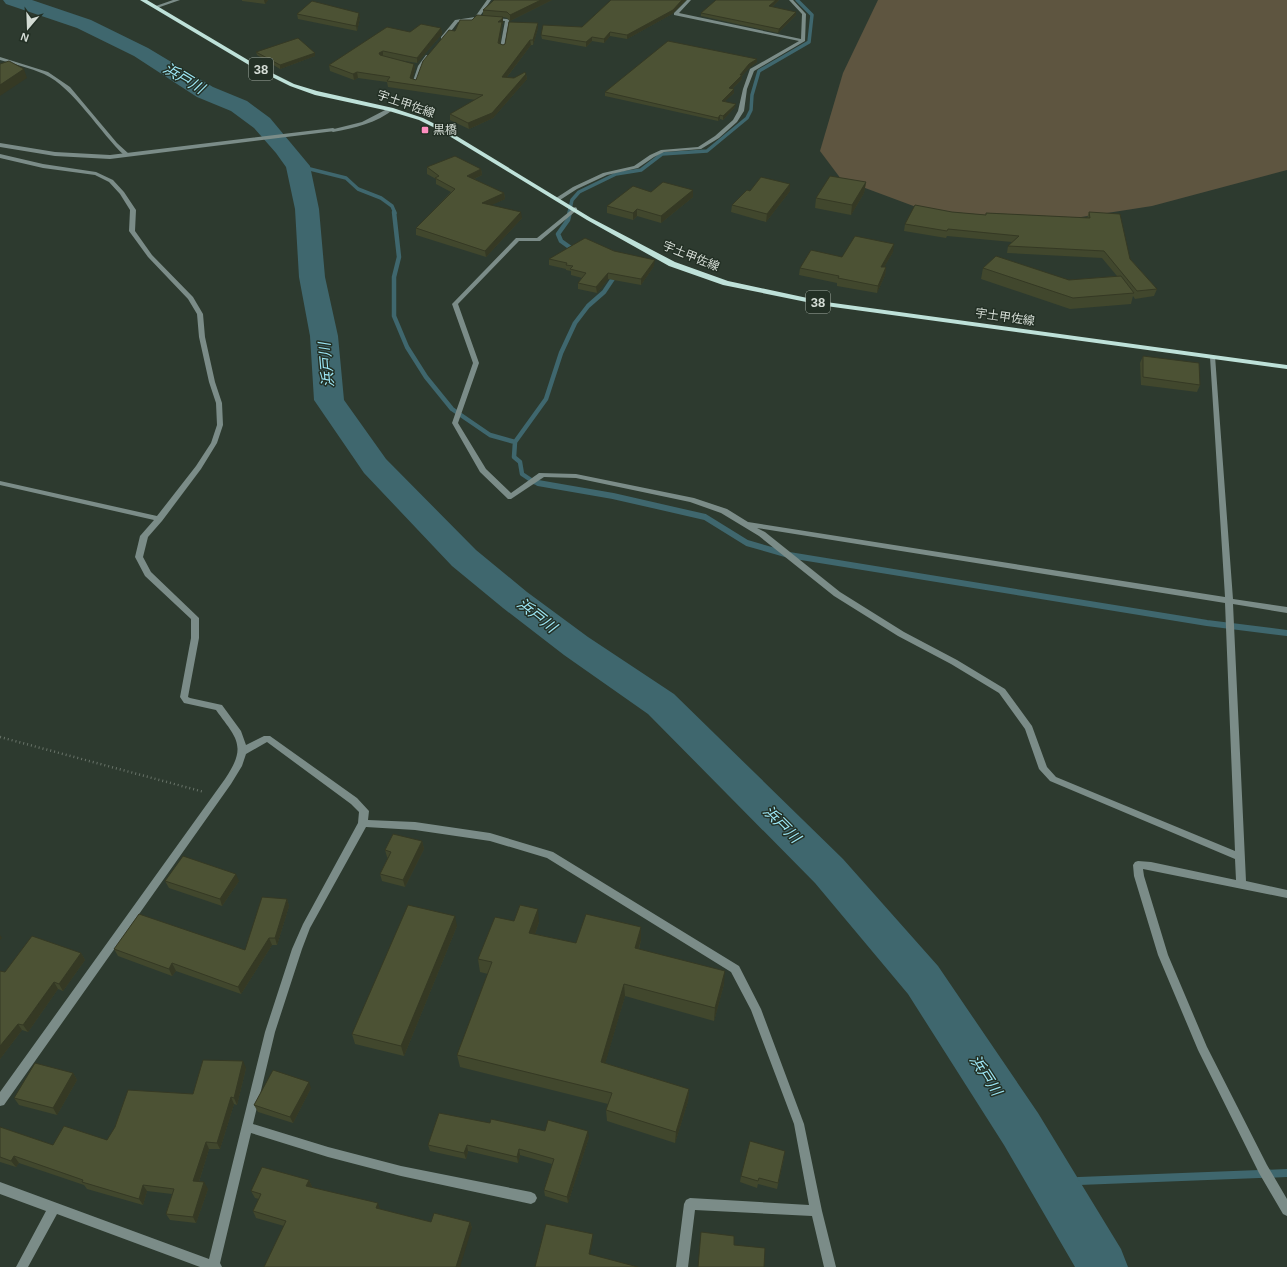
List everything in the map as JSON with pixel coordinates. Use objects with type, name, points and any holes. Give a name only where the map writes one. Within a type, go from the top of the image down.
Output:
[{"type":"main road","name":"宇土甲佐線","points":[[143,0],[256,67],[292,85],[315,93],[391,109],[422,120],[443,130],[575,209],[672,264],[726,282],[776,294],[898,314],[1287,367]]},
{"type":"street","points":[[156,7],[178,0]]},
{"type":"street","points":[[476,18],[489,0]]},
{"type":"street","points":[[689,0],[676,14],[803,41]]},
{"type":"street","points":[[791,0],[804,14],[803,41]]},
{"type":"street","points":[[438,43],[457,21],[476,18],[507,20],[502,48]]},
{"type":"street","points":[[558,199],[575,188],[605,174],[636,167],[652,156],[663,151],[699,148],[717,137],[735,121],[741,111],[745,88],[752,70],[803,41]]},
{"type":"street","points":[[414,83],[419,67],[434,49]]},
{"type":"street","points":[[0,58],[46,73],[68,88],[115,144],[127,155]]},
{"type":"street","points":[[412,66],[419,67]]},
{"type":"street","points":[[0,145],[74,156],[110,157],[359,126],[376,119],[391,109]]},
{"type":"street","points":[[0,156],[44,166],[96,174],[111,181],[122,193],[133,210],[132,231],[150,256],[190,298],[200,314],[202,336],[212,382],[219,403],[220,425],[214,443],[194,473],[144,536],[139,557],[148,574],[195,618],[195,638],[184,697],[187,701],[219,707],[238,734],[242,751],[238,766],[218,796],[0,1101]]},
{"type":"street","points":[[575,209],[538,240],[518,239],[455,304],[476,363],[455,423],[484,470],[511,497],[542,475],[576,476],[691,500],[724,511],[762,534],[837,594],[900,634],[954,662],[1002,691],[1028,728],[1043,769],[1053,779],[1240,857]]},
{"type":"street","points":[[1213,357],[1228,601],[1241,885]]},
{"type":"street","points":[[0,483],[159,519]]},
{"type":"street","points":[[745,523],[1287,610]]},
{"type":"street","points":[[0,1188],[215,1266],[270,1032],[297,949],[306,927],[363,823],[364,811],[354,800],[267,738],[242,751]]},
{"type":"street","points":[[363,823],[415,826],[490,837],[550,855],[735,969],[756,1009],[799,1124],[816,1211],[830,1267]]},
{"type":"street","points":[[1287,894],[1151,866],[1138,865],[1139,876],[1163,955],[1203,1050],[1263,1169],[1287,1210]]},
{"type":"street","points":[[247,1127],[328,1152],[401,1171],[531,1198]]},
{"type":"street","points":[[682,1267],[690,1204],[816,1211]]},
{"type":"street","points":[[22,1267],[54,1208]]},
{"type":"path","points":[[0,737],[218,796]]},
{"type":"shaded area","points":[[878,0],[1287,0],[1287,170],[1152,206],[1062,220],[943,217],[841,179],[820,151],[843,73]]},
{"type":"building","points":[[494,0],[541,0],[510,15],[507,12],[483,10]]},
{"type":"building","points":[[611,0],[682,0],[673,10],[627,35],[610,32],[604,39],[592,37],[586,42],[541,35],[543,25],[582,27]]},
{"type":"building","points":[[716,0],[776,0],[769,6],[796,12],[779,29],[701,13]]},
{"type":"building","points":[[312,1],[359,13],[356,26],[297,14]]},
{"type":"building","points":[[477,15],[503,17],[498,22],[502,22],[498,43],[503,45],[505,44],[509,22],[538,23],[533,40],[530,40],[502,77],[514,78],[525,72],[526,74],[492,113],[468,123],[450,114],[483,95],[387,81],[390,77],[357,72],[353,74],[329,65],[387,27],[410,32],[421,24],[441,28],[417,58],[383,51],[379,53],[380,55],[414,64],[410,78],[416,80],[423,61],[449,30],[455,31],[460,20],[472,20]]},
{"type":"building","points":[[298,38],[315,53],[280,65],[256,52]]},
{"type":"building","points":[[668,41],[757,59],[749,64],[740,75],[742,75],[729,88],[734,89],[722,101],[736,104],[723,116],[720,115],[718,118],[605,92]]},
{"type":"building","points":[[9,61],[24,69],[0,85],[0,64]]},
{"type":"building","points":[[455,156],[481,169],[467,176],[504,193],[482,203],[521,212],[485,251],[416,228],[455,189],[435,178],[439,176],[427,167]]},
{"type":"building","points":[[830,176],[866,182],[852,205],[816,198]]},
{"type":"building","points":[[761,177],[790,184],[767,214],[732,205],[747,190],[750,191]]},
{"type":"building","points":[[663,182],[693,190],[661,216],[637,209],[633,213],[607,206],[633,186],[651,192]]},
{"type":"building","points":[[915,205],[952,212],[986,215],[986,213],[1090,218],[1089,212],[1120,214],[1130,259],[1157,289],[1137,291],[1104,251],[1008,246],[1019,236],[948,229],[947,231],[905,224]]},
{"type":"building","points":[[855,236],[894,244],[881,267],[886,267],[878,286],[800,268],[811,250],[842,257]]},
{"type":"building","points":[[585,238],[614,251],[655,260],[641,279],[608,273],[596,287],[578,283],[586,273],[570,269],[573,266],[566,265],[567,263],[549,259]]},
{"type":"building","points":[[996,256],[1069,280],[1121,276],[1134,293],[1073,298],[983,268]]},
{"type":"building","points":[[1143,356],[1199,363],[1200,385],[1143,377]]},
{"type":"building","points":[[393,834],[422,841],[403,880],[380,874],[391,852],[385,850]]},
{"type":"building","points":[[183,856],[236,874],[220,899],[165,881]]},
{"type":"building","points":[[262,897],[287,899],[275,938],[269,938],[238,987],[172,963],[169,969],[114,949],[139,914],[245,950]]},
{"type":"building","points":[[408,905],[455,916],[401,1046],[352,1034]]},
{"type":"building","points":[[520,905],[538,909],[529,933],[576,943],[586,914],[641,927],[635,948],[725,971],[715,1008],[624,984],[601,1062],[689,1089],[676,1132],[606,1110],[612,1093],[457,1055],[492,962],[478,959],[495,917],[514,921]]},
{"type":"building","points":[[32,936],[81,953],[59,984],[54,982],[23,1025],[18,1024],[0,1046],[0,971],[5,972]]},
{"type":"building","points":[[203,1060],[243,1061],[234,1098],[231,1097],[217,1143],[206,1142],[193,1181],[204,1182],[193,1217],[166,1214],[174,1189],[143,1185],[139,1199],[82,1182],[83,1180],[14,1156],[11,1161],[0,1157],[0,1127],[53,1145],[64,1126],[107,1140],[115,1127],[128,1090],[193,1094]]},
{"type":"building","points":[[35,1063],[73,1073],[53,1108],[14,1098]]},
{"type":"building","points":[[273,1070],[309,1082],[290,1117],[254,1105]]},
{"type":"building","points":[[439,1113],[490,1123],[491,1119],[545,1131],[548,1120],[588,1131],[567,1197],[544,1190],[554,1159],[519,1149],[517,1157],[467,1145],[464,1153],[428,1145]]},
{"type":"building","points":[[750,1141],[785,1151],[778,1183],[759,1178],[758,1181],[741,1176]]},
{"type":"building","points":[[262,1167],[309,1180],[306,1186],[378,1203],[376,1208],[431,1222],[434,1213],[470,1222],[456,1267],[264,1267],[286,1221],[253,1211],[261,1194],[251,1191]]},
{"type":"building","points":[[546,1224],[593,1234],[589,1254],[638,1267],[535,1267]]},
{"type":"building","points":[[701,1232],[734,1236],[734,1245],[765,1248],[764,1267],[698,1267]]},
{"type":"waterway","name":"浜戸川","points":[[13,0],[84,24],[141,52],[205,92],[239,106],[262,123],[284,148],[298,166],[307,209],[312,277],[324,336],[329,400],[375,466],[464,558],[515,600],[576,646],[661,704],[829,871],[923,980],[1021,1129],[1103,1267]]},
{"type":"waterway","points":[[569,213],[572,200],[579,192],[616,174],[641,170],[662,154],[707,151],[747,118],[751,110],[752,95],[759,71],[809,42],[812,15],[797,0]]},
{"type":"waterway","points":[[298,166],[346,178],[358,189],[381,198],[392,206],[395,213]]},
{"type":"waterway","points":[[394,212],[399,257],[394,277],[394,316],[407,347],[426,377],[452,409],[490,435],[515,442]]},
{"type":"waterway","points":[[570,212],[568,220],[558,234],[561,241],[575,251]]},
{"type":"waterway","points":[[515,442],[546,399],[561,353],[575,323],[588,306],[604,292],[616,274]]},
{"type":"waterway","points":[[515,442],[514,457],[520,462],[522,474],[534,482],[544,484]]},
{"type":"waterway","points":[[538,483],[613,496],[705,517],[747,543],[789,555],[1207,623],[1287,633]]},
{"type":"waterway","points":[[1055,1187],[1079,1181],[1287,1173]]},
{"type":"place","name":"黒橋","points":[[425,130]]}]
